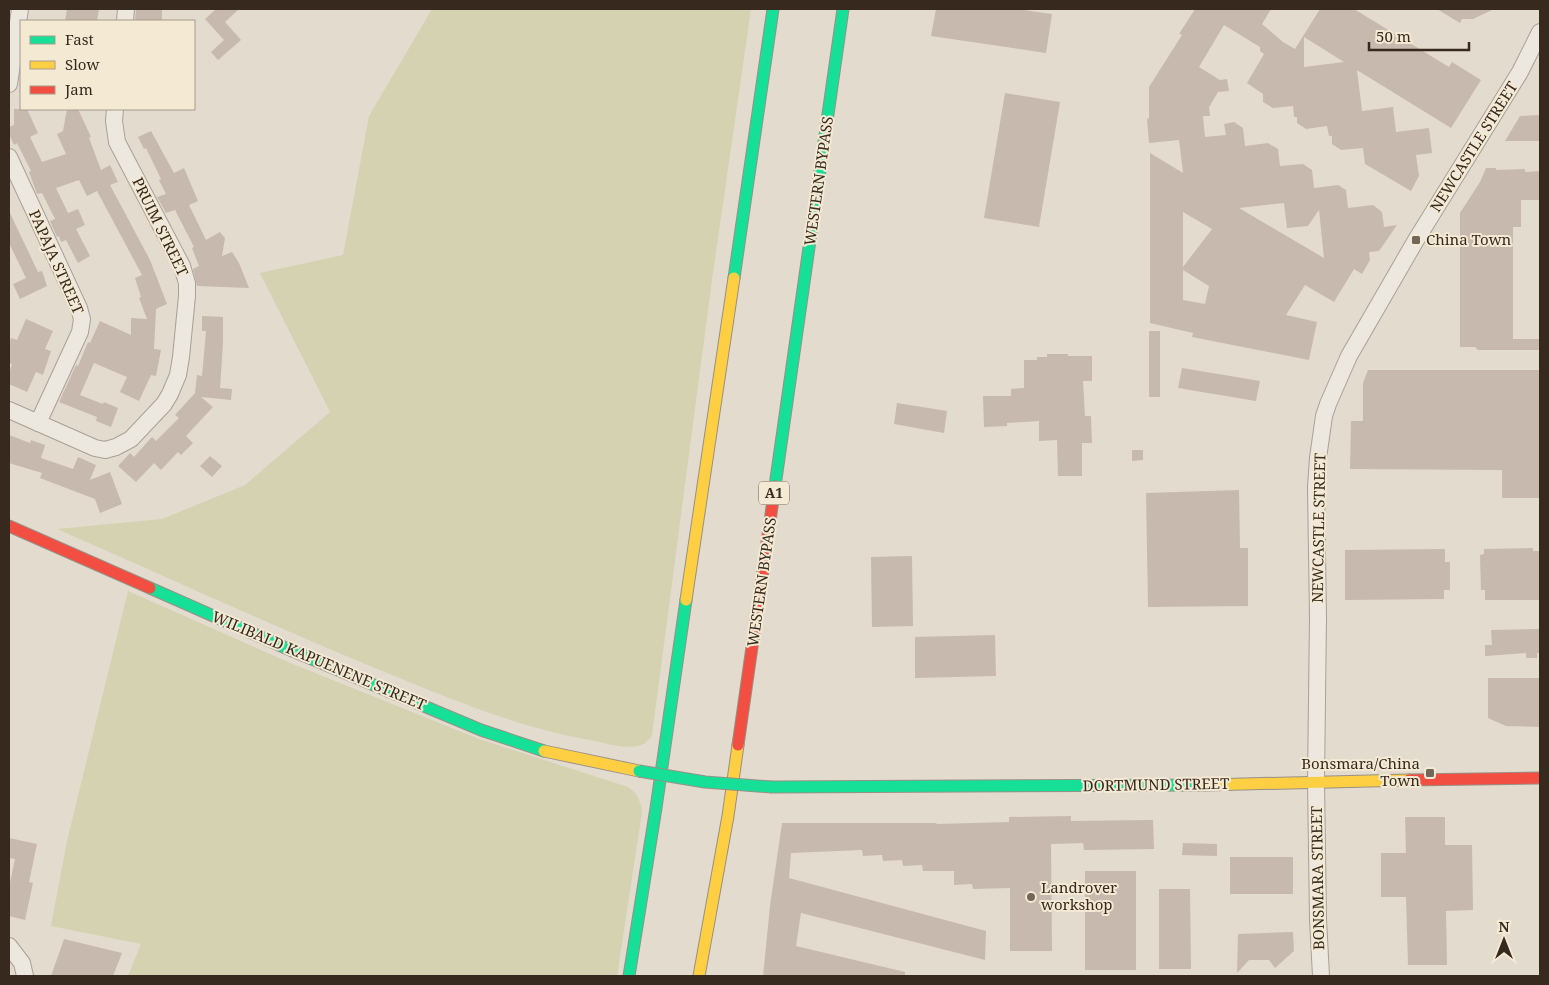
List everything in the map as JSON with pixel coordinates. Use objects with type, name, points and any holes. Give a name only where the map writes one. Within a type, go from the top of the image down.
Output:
[{"type":"main road","points":[[629,976],[658,800],[773,9]]},
{"type":"main road","name":"WESTERN BYPASS","points":[[699,976],[728,816],[843,9]]},
{"type":"main road","name":"WILIBALD KAPUENENE STREET","points":[[9,526],[288,649],[481,730],[541,750],[639,771],[696,781],[772,787]]},
{"type":"main road","name":"DORTMUND STREET","points":[[772,787],[1205,785],[1316,780],[1540,778]]},
{"type":"street","points":[[9,84],[20,9]]},
{"type":"street","name":"NEWCASTLE STREET","points":[[1316,780],[1318,617],[1316,487],[1318,458],[1328,404],[1349,356],[1416,240],[1520,72],[1540,32]]},
{"type":"street","name":"PRUIM STREET","points":[[9,410],[95,448],[105,450],[116,447],[131,439],[164,404],[178,375],[187,283],[182,266],[118,142],[114,121],[115,110]]},
{"type":"street","name":"PAPAJA STREET","points":[[9,157],[79,308],[82,319],[80,332],[38,423]]},
{"type":"street","name":"BONSMARA STREET","points":[[1316,780],[1318,919],[1321,976]]},
{"type":"street","points":[[9,946],[22,963],[25,976]]},
{"type":"shaded area","points":[[432,9],[751,9],[712,280],[652,735],[646,742],[639,745],[631,747],[618,746],[558,733],[479,709],[337,652],[57,529],[162,519],[245,485],[330,412],[260,273],[343,255],[369,116]]},
{"type":"shaded area","points":[[128,591],[288,662],[479,739],[628,787],[638,798],[642,812],[617,976],[128,976],[141,944],[51,926],[67,841]]},
{"type":"building","points":[[67,9],[99,9],[97,20],[65,20]]},
{"type":"building","points":[[136,9],[162,9],[162,20],[135,20]]},
{"type":"building","points":[[216,9],[239,9],[225,22],[241,40],[218,60],[211,52],[224,40],[205,19]]},
{"type":"building","points":[[936,9],[1016,9],[1052,14],[1046,53],[931,36]]},
{"type":"building","points":[[1195,9],[1271,9],[1262,24],[1283,42],[1295,49],[1320,9],[1354,9],[1449,67],[1452,62],[1481,80],[1451,128],[1357,70],[1362,111],[1393,107],[1396,132],[1429,128],[1432,153],[1416,155],[1419,176],[1411,191],[1365,164],[1363,148],[1341,150],[1332,144],[1332,136],[1329,136],[1327,126],[1306,129],[1297,123],[1297,117],[1294,117],[1293,106],[1273,108],[1263,102],[1263,94],[1247,83],[1264,54],[1260,51],[1260,47],[1224,25],[1199,67],[1220,80],[1227,79],[1229,91],[1218,92],[1209,107],[1210,116],[1203,116],[1205,137],[1226,135],[1224,124],[1234,122],[1243,128],[1245,146],[1268,143],[1278,149],[1280,166],[1303,164],[1312,170],[1314,188],[1338,185],[1346,190],[1348,208],[1373,205],[1382,212],[1384,227],[1397,225],[1379,251],[1369,252],[1370,260],[1362,274],[1354,269],[1334,302],[1305,285],[1286,315],[1317,322],[1309,360],[1192,337],[1193,333],[1150,323],[1150,153],[1183,173],[1179,140],[1149,143],[1147,119],[1149,118],[1149,87],[1182,35],[1179,34]],"holes":[[[1304,37],[1344,62],[1304,67]],[[1284,203],[1287,228],[1308,226],[1319,210],[1324,258],[1239,208]],[[1183,212],[1212,229],[1183,267]],[[1183,270],[1209,286],[1205,304],[1183,300]]]},
{"type":"building","points":[[1437,9],[1494,9],[1473,19],[1462,19],[1460,23]]},
{"type":"building","points":[[1005,93],[1060,102],[1039,227],[984,218]]},
{"type":"building","points":[[14,109],[27,110],[38,133],[30,137],[42,162],[66,154],[57,134],[63,131],[67,110],[78,110],[91,137],[89,138],[101,170],[110,165],[118,182],[110,185],[150,260],[167,304],[156,309],[154,349],[161,350],[156,376],[151,375],[139,401],[120,392],[127,377],[94,363],[80,395],[118,408],[111,427],[96,421],[97,417],[59,402],[76,365],[78,366],[88,342],[90,343],[100,321],[131,335],[131,318],[147,319],[139,298],[141,297],[135,278],[142,275],[97,191],[87,196],[79,180],[56,188],[68,213],[78,209],[85,225],[76,229],[90,256],[78,263],[66,240],[61,242],[59,236],[57,237],[50,221],[55,219],[42,193],[37,194],[29,172],[31,171],[17,143],[14,145],[9,134],[9,127],[14,125]]},
{"type":"building","points":[[1540,115],[1540,141],[1505,141],[1520,116]]},
{"type":"building","points":[[151,131],[174,173],[184,168],[198,201],[189,205],[206,240],[220,232],[225,238],[222,256],[232,252],[239,263],[249,288],[197,286],[193,269],[199,266],[192,248],[194,247],[175,210],[166,213],[157,197],[166,194],[146,148],[144,149],[138,137]]},
{"type":"building","points":[[1486,168],[1496,168],[1496,170],[1525,169],[1525,172],[1540,171],[1540,200],[1521,200],[1521,227],[1513,227],[1513,339],[1540,339],[1540,350],[1478,350],[1475,347],[1460,347],[1460,213],[1480,182]]},
{"type":"building","points":[[9,211],[38,272],[42,271],[47,286],[20,299],[13,284],[26,278],[9,243]]},
{"type":"building","points":[[202,316],[223,317],[220,388],[232,389],[231,400],[201,397],[213,407],[186,436],[193,443],[181,455],[178,452],[161,470],[154,463],[136,482],[118,466],[130,453],[134,457],[152,437],[156,441],[179,418],[175,415],[195,393],[197,375],[202,376],[206,331],[202,331]]},
{"type":"building","points":[[26,319],[53,331],[45,349],[51,351],[43,375],[36,372],[27,392],[9,384],[9,373],[12,364],[9,363],[9,345],[11,338],[17,340]]},
{"type":"building","points":[[1149,331],[1160,331],[1160,397],[1149,397]]},
{"type":"building","points":[[1047,354],[1092,356],[1092,381],[1083,381],[1085,416],[1091,416],[1092,443],[1082,443],[1082,476],[1058,476],[1057,440],[1039,441],[1039,421],[1007,423],[1007,426],[984,427],[983,396],[1011,396],[1011,389],[1024,388],[1024,360],[1037,360],[1037,357],[1047,357]]},
{"type":"building","points":[[1182,368],[1260,381],[1256,401],[1178,388]]},
{"type":"building","points":[[1368,370],[1540,370],[1540,498],[1502,498],[1502,470],[1350,469],[1351,421],[1363,421],[1363,383]]},
{"type":"building","points":[[897,403],[947,411],[944,433],[894,424]]},
{"type":"building","points":[[9,435],[30,443],[31,440],[45,445],[41,458],[73,469],[78,457],[96,465],[90,480],[110,472],[122,504],[100,513],[95,499],[40,478],[42,473],[9,463]]},
{"type":"building","points":[[1132,450],[1143,450],[1143,460],[1132,461]]},
{"type":"building","points":[[210,456],[222,466],[212,477],[200,466]]},
{"type":"building","points":[[1239,490],[1240,548],[1248,548],[1248,606],[1148,607],[1146,493]]},
{"type":"building","points":[[1533,548],[1533,551],[1540,551],[1540,600],[1485,600],[1485,590],[1481,590],[1480,555],[1484,554],[1484,549]]},
{"type":"building","points":[[1445,549],[1445,562],[1450,562],[1450,590],[1444,590],[1444,599],[1345,600],[1345,550]]},
{"type":"building","points":[[912,556],[913,626],[872,627],[871,557]]},
{"type":"building","points":[[1540,629],[1540,653],[1537,653],[1537,658],[1526,658],[1526,653],[1485,656],[1485,645],[1492,645],[1491,630]]},
{"type":"building","points":[[995,635],[996,676],[915,678],[915,637]]},
{"type":"building","points":[[1488,678],[1540,678],[1540,727],[1506,726],[1488,718]]},
{"type":"building","points":[[1071,816],[1071,821],[1153,820],[1154,849],[1084,850],[1083,843],[1051,844],[1052,951],[1010,951],[1010,888],[973,889],[972,884],[954,885],[954,871],[923,871],[922,865],[903,866],[902,860],[883,861],[882,855],[863,856],[862,850],[791,853],[789,878],[986,931],[985,960],[801,913],[796,946],[905,972],[905,976],[763,976],[770,906],[782,823],[937,824],[1009,822],[1009,817]]},
{"type":"building","points":[[1405,817],[1445,817],[1445,845],[1472,845],[1473,910],[1446,911],[1447,965],[1408,965],[1406,897],[1381,897],[1381,853],[1406,853]]},
{"type":"building","points":[[9,838],[37,844],[29,882],[33,883],[25,920],[9,916],[9,887],[15,859],[9,858]]},
{"type":"building","points":[[1183,843],[1217,844],[1217,856],[1182,855]]},
{"type":"building","points":[[1230,857],[1293,857],[1293,894],[1230,894]]},
{"type":"building","points":[[1085,871],[1136,871],[1136,970],[1085,970]]},
{"type":"building","points":[[1159,889],[1190,889],[1191,969],[1159,969]]},
{"type":"building","points":[[1293,932],[1294,951],[1275,968],[1269,960],[1249,960],[1237,973],[1238,934]]},
{"type":"building","points":[[64,939],[122,953],[113,976],[51,976]]},
{"type":"traffic: fast","points":[[734,278],[773,9]]},
{"type":"traffic: fast","points":[[775,486],[843,9]]},
{"type":"traffic: fast","points":[[150,588],[288,649],[481,730],[544,751]]},
{"type":"traffic: fast","points":[[629,976],[656,808],[686,600]]},
{"type":"traffic: fast","points":[[639,771],[705,782],[772,787]]},
{"type":"traffic: fast","points":[[772,787],[1205,785]]},
{"type":"traffic: slow","points":[[686,600],[734,278]]},
{"type":"traffic: slow","points":[[699,976],[728,816],[738,745]]},
{"type":"traffic: slow","points":[[544,751],[639,771]]},
{"type":"traffic: slow","points":[[1205,785],[1409,780]]},
{"type":"traffic: jam","points":[[738,745],[775,486]]},
{"type":"traffic: jam","points":[[9,526],[150,588]]},
{"type":"traffic: jam","points":[[1409,780],[1540,778]]},
{"type":"place","name":"China Town","points":[[1416,240]]},
{"type":"place","name":"Bonsmara/China Town","points":[[1430,773]]},
{"type":"place","name":"Landrover workshop","points":[[1031,897]]}]
